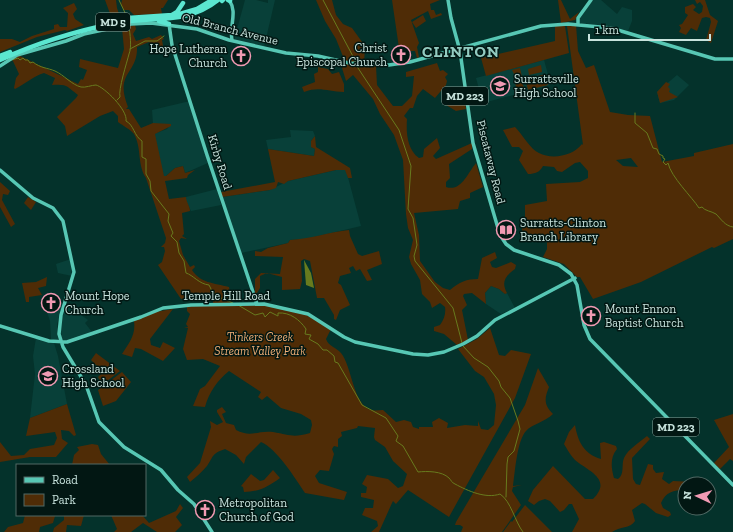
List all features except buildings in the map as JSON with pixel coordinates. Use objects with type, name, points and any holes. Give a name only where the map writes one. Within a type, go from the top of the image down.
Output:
[{"type":"highway","name":"MD 5","points":[[1,57],[53,36],[128,18],[173,16],[197,10],[213,0]]},
{"type":"highway","name":"MD 5","points":[[1,57],[55,38],[115,23],[160,19],[179,20],[194,17],[226,0]]},
{"type":"highway","points":[[128,18],[172,15],[177,12],[185,2]]},
{"type":"highway","points":[[135,21],[159,21],[169,24]]},
{"type":"main road","points":[[226,0],[234,12],[231,35],[232,40]]},
{"type":"main road","name":"MD 223","points":[[448,0],[450,18],[459,48]]},
{"type":"main road","points":[[578,24],[580,16],[591,0]]},
{"type":"main road","name":"Old Branch Avenue","points":[[0,66],[22,53],[66,41],[84,34],[131,24],[169,24],[200,29],[227,39],[288,54],[318,56],[356,64],[400,64],[541,26],[578,24],[614,28],[718,59],[733,59]]},
{"type":"main road","name":"Kirby Road","points":[[169,24],[172,44],[225,212],[257,304]]},
{"type":"main road","points":[[227,39],[231,35]]},
{"type":"main road","name":"Piscataway Road","points":[[459,48],[474,143],[500,235],[512,249],[560,266],[570,272],[574,278]]},
{"type":"main road","points":[[0,170],[31,197],[54,209],[64,223],[74,272],[59,324],[59,333],[61,342],[84,382],[97,418],[102,427],[127,449],[161,470],[177,489],[194,504],[212,532]]},
{"type":"main road","name":"MD 223","points":[[574,278],[578,288],[584,325],[590,339],[733,484]]},
{"type":"main road","name":"Temple Hill Road","points":[[0,326],[61,342],[76,340],[121,322],[141,317],[161,308],[191,305],[257,304],[306,313],[355,342],[413,354],[428,355],[444,352],[473,339],[495,320],[574,278]]},
{"type":"shaded area","points":[[245,0],[256,0],[268,3],[268,0],[275,0],[264,47],[234,40]]},
{"type":"shaded area","points":[[593,0],[601,0],[617,14],[622,7],[632,10],[632,21],[628,31],[610,26],[579,23],[579,19]]},
{"type":"shaded area","points":[[544,60],[551,85],[483,103],[476,78]]},
{"type":"shaded area","points":[[677,75],[689,85],[674,100],[660,103],[657,92]]},
{"type":"shaded area","points":[[190,101],[208,163],[185,173],[183,166],[175,168],[166,176],[160,176],[154,134],[167,129],[171,124],[153,124],[152,110]]},
{"type":"shaded area","points":[[290,130],[313,131],[315,136],[311,141],[311,147],[315,149],[314,156],[268,149],[266,140],[291,137]]},
{"type":"shaded area","points":[[336,170],[346,170],[361,226],[306,239],[290,240],[288,243],[241,253],[222,197],[270,190],[288,181]]},
{"type":"shaded area","points":[[217,189],[221,205],[191,211],[186,201],[186,197]]},
{"type":"shaded area","points":[[71,259],[72,276],[58,273],[56,264]]},
{"type":"shaded area","points":[[304,260],[311,273],[314,288],[306,285]]},
{"type":"shaded area","points":[[491,286],[499,289],[505,294],[507,293],[515,308],[501,314],[486,304],[485,293]]},
{"type":"shaded area","points":[[52,301],[63,304],[57,324],[59,339],[57,340],[51,339],[50,321],[45,306],[46,302]]},
{"type":"shaded area","points":[[66,304],[88,320],[85,323],[92,332],[71,340],[62,340],[60,325]]},
{"type":"shaded area","name":"Crossland High School","points":[[36,338],[54,343],[58,356],[67,404],[30,418],[35,374],[33,356]]},
{"type":"green space","points":[[105,0],[116,0],[120,17],[112,19]]},
{"type":"green space","points":[[122,0],[168,0],[163,8],[161,8],[162,14],[134,15],[129,10],[124,10],[121,5]]},
{"type":"green space","points":[[316,0],[332,0],[336,15],[343,24],[352,28],[365,46],[364,65],[376,66],[377,85],[393,106],[402,106],[412,96],[414,76],[406,77],[406,72],[437,63],[440,71],[443,70],[448,74],[445,77],[447,81],[446,85],[435,98],[423,89],[417,96],[413,108],[410,108],[404,116],[407,119],[408,140],[415,155],[419,158],[423,157],[424,149],[437,138],[440,148],[433,156],[436,159],[472,143],[472,149],[449,164],[450,178],[446,182],[446,187],[451,188],[460,185],[476,163],[483,187],[470,193],[470,198],[460,201],[458,209],[414,213],[419,235],[420,261],[435,282],[443,288],[450,290],[463,282],[478,279],[482,258],[495,252],[497,258],[490,262],[492,267],[496,268],[511,262],[516,265],[515,269],[506,277],[504,282],[507,293],[505,294],[499,289],[491,286],[485,293],[486,304],[472,293],[464,294],[463,296],[467,305],[462,310],[468,340],[457,345],[444,334],[434,331],[434,327],[440,325],[444,319],[445,307],[440,303],[432,308],[430,302],[422,294],[420,280],[411,264],[409,257],[413,240],[408,228],[406,214],[403,160],[394,135],[380,114],[373,99],[353,75],[346,81],[342,68],[344,59],[336,39],[325,21]]},
{"type":"green space","points":[[392,0],[440,0],[430,4],[431,10],[434,10],[436,15],[441,13],[442,15],[431,19],[428,11],[411,20],[419,43],[417,47],[419,57],[417,58],[415,51],[410,51],[408,47],[399,48]]},
{"type":"green space","points":[[558,0],[561,0],[570,19],[579,12],[575,20],[561,23]]},
{"type":"green space","points":[[695,0],[705,0],[710,15],[718,21],[711,43],[706,40],[711,22],[710,18],[702,18],[697,31],[691,28],[686,35],[679,32],[681,28],[679,25],[682,24],[688,15],[685,13],[685,7],[693,4],[696,7],[693,10],[699,14],[702,12],[703,6],[700,2],[697,4]]},
{"type":"green space","points":[[74,3],[77,9],[73,14],[75,19],[84,25],[67,31],[65,30],[37,37],[0,52],[0,39],[12,39],[20,42],[32,36],[54,29],[54,25],[58,24],[60,27],[67,27],[68,13],[63,8]]},
{"type":"green space","points":[[423,15],[426,21],[416,28],[412,22]]},
{"type":"green space","points":[[135,25],[136,29],[133,34],[136,41],[149,37],[152,39],[161,35],[164,39],[162,40],[163,46],[153,47],[149,42],[137,47],[134,63],[125,80],[124,95],[128,107],[126,109],[129,109],[141,128],[153,123],[171,124],[171,126],[155,134],[164,176],[175,168],[183,166],[185,173],[195,170],[188,175],[187,178],[165,181],[169,199],[186,197],[190,209],[190,211],[182,213],[184,234],[182,236],[187,239],[181,238],[179,241],[183,255],[190,267],[194,265],[195,267],[192,270],[199,278],[208,282],[229,287],[232,303],[213,304],[213,297],[210,294],[181,299],[158,265],[162,262],[165,251],[164,247],[161,247],[165,243],[166,238],[146,178],[141,168],[138,145],[134,134],[118,122],[118,116],[113,111],[100,116],[67,136],[65,126],[57,117],[78,95],[66,86],[52,85],[55,78],[44,73],[15,89],[14,88],[16,78],[19,74],[12,59],[18,55],[78,84],[81,79],[83,80],[87,70],[79,67],[80,59],[118,68],[124,49],[122,28]]},
{"type":"green space","points":[[576,25],[578,51],[586,68],[594,65],[610,112],[650,116],[662,162],[694,156],[694,153],[733,144],[733,239],[714,248],[712,247],[641,282],[593,299],[580,277],[577,277],[564,264],[543,257],[547,249],[547,238],[540,236],[536,242],[522,240],[522,225],[546,227],[544,223],[525,222],[525,205],[547,201],[546,184],[580,182],[588,178],[588,171],[580,162],[575,163],[562,172],[557,171],[554,167],[543,166],[537,172],[528,174],[519,160],[523,151],[519,147],[512,147],[503,130],[515,127],[536,151],[544,155],[562,156],[578,148],[582,144],[583,145],[567,26]],"holes":[[[631,158],[638,167],[623,166],[616,160]]]},
{"type":"green space","points":[[555,26],[565,26],[569,53],[486,76],[481,58],[555,41]]},
{"type":"green space","points":[[541,65],[542,72],[529,75],[528,69]]},
{"type":"green space","points":[[318,67],[328,69],[332,74],[339,72],[344,84],[344,92],[315,89],[304,92],[302,87],[315,82],[314,74],[318,72]]},
{"type":"green space","points":[[520,68],[522,77],[516,78],[512,70]]},
{"type":"green space","points":[[546,74],[548,85],[528,90],[525,79]]},
{"type":"green space","points":[[666,82],[670,84],[668,87],[670,89],[669,92],[678,97],[660,103],[657,92]]},
{"type":"green space","points":[[515,83],[522,83],[525,89],[517,90]]},
{"type":"green space","points":[[449,100],[455,105],[465,103],[466,109],[456,111],[446,105]]},
{"type":"green space","points":[[315,136],[316,147],[350,168],[352,178],[348,178],[345,170],[336,170],[288,181],[284,184],[278,182],[276,188],[270,190],[222,197],[221,192],[275,182],[268,149],[314,156],[315,149],[311,147],[311,141]]},
{"type":"green space","points":[[0,182],[10,191],[8,195],[3,194],[2,200],[15,224],[11,227],[0,207]]},
{"type":"green space","points":[[28,197],[36,202],[31,210],[24,203]]},
{"type":"green space","points":[[349,230],[358,254],[362,256],[379,251],[382,264],[367,270],[372,280],[367,281],[360,269],[356,271],[353,266],[349,268],[351,273],[340,276],[338,283],[341,285],[350,305],[340,310],[336,320],[334,319],[334,315],[324,298],[317,298],[310,261],[304,259],[301,261],[302,281],[300,289],[282,290],[282,277],[268,273],[280,274],[283,257],[255,256],[255,251],[261,252],[268,248],[288,243],[290,240]]},
{"type":"green space","points":[[261,273],[266,273],[260,276],[260,288],[255,294],[255,279]]},
{"type":"green space","points":[[47,277],[46,286],[38,288],[42,295],[29,297],[29,302],[26,302],[22,283],[36,282]]},
{"type":"green space","name":"Tinkers Creek Stream Valley Park","points":[[264,305],[309,315],[308,317],[310,316],[331,329],[326,339],[329,344],[337,349],[345,359],[356,393],[365,407],[371,410],[383,410],[396,422],[404,420],[411,422],[413,427],[419,429],[419,427],[433,427],[432,422],[439,418],[448,423],[447,428],[465,425],[478,426],[478,421],[481,429],[488,430],[494,425],[496,405],[494,394],[484,377],[475,371],[458,349],[477,339],[490,328],[499,355],[505,356],[511,350],[531,354],[515,398],[449,517],[408,490],[396,504],[393,501],[379,532],[371,532],[378,526],[377,521],[362,515],[365,508],[373,508],[374,500],[361,497],[361,493],[366,493],[367,487],[362,484],[367,475],[388,479],[398,488],[403,486],[407,474],[393,461],[385,447],[375,440],[375,428],[358,426],[357,428],[341,432],[342,436],[338,439],[338,447],[334,446],[332,449],[334,454],[329,471],[320,470],[315,476],[319,483],[347,492],[344,500],[305,493],[279,457],[261,442],[246,457],[244,464],[236,455],[225,449],[217,452],[207,466],[190,482],[187,477],[200,463],[211,427],[210,421],[217,425],[223,422],[217,412],[217,410],[222,407],[226,412],[222,414],[226,423],[234,425],[236,430],[241,432],[250,434],[273,432],[295,436],[310,433],[312,425],[311,420],[301,414],[281,408],[267,396],[262,400],[258,397],[261,392],[229,371],[214,387],[205,407],[193,406],[200,389],[205,386],[220,366],[203,359],[187,360],[183,349],[188,328],[184,328],[188,327],[186,324],[190,314],[187,311],[187,306]]},
{"type":"green space","points":[[173,309],[150,339],[151,345],[160,348],[163,342],[175,348],[163,361],[141,349],[135,348],[132,357],[122,354],[133,335],[134,321],[155,312]]},
{"type":"green space","points":[[96,353],[120,371],[102,385],[98,377],[103,372],[91,360]]},
{"type":"green space","points":[[538,368],[549,387],[546,395],[546,405],[553,414],[526,431],[520,442],[513,486],[522,485],[513,487],[512,491],[521,505],[502,532],[461,532],[463,527],[460,525],[455,525],[456,522],[525,405]]},
{"type":"green space","points":[[122,372],[131,382],[116,401],[103,406],[98,390]]},
{"type":"green space","points":[[67,404],[76,435],[74,436],[69,431],[61,430],[62,439],[68,443],[56,457],[30,457],[0,462],[0,442],[11,456],[24,455],[30,449],[54,445],[57,438],[55,432],[26,436],[30,418]]},
{"type":"green space","points":[[733,414],[733,461],[730,459],[720,469],[714,463],[729,447],[714,420]]},
{"type":"green space","points":[[575,425],[580,442],[586,451],[601,459],[600,443],[604,442],[616,446],[617,449],[613,456],[612,470],[614,478],[618,479],[622,472],[623,461],[626,455],[647,436],[650,439],[632,458],[633,479],[636,484],[640,485],[648,464],[653,465],[653,469],[656,473],[664,472],[662,479],[669,484],[673,481],[677,481],[677,490],[670,492],[665,496],[661,503],[663,508],[670,512],[671,515],[668,517],[656,513],[642,503],[632,510],[635,521],[633,524],[612,532],[572,532],[579,519],[572,504],[569,504],[560,512],[550,501],[545,499],[534,505],[528,501],[533,490],[553,466],[585,499],[593,499],[599,492],[600,481],[592,472],[575,460],[564,444],[569,432]]},
{"type":"green space","points":[[92,444],[98,445],[101,454],[109,464],[72,464],[74,455],[79,450],[77,447]]},
{"type":"green space","points":[[273,470],[280,478],[263,488],[244,492],[243,487],[241,486],[251,474],[260,481],[264,480]]},
{"type":"green space","points":[[180,504],[183,508],[176,517],[182,525],[175,532],[157,532],[143,523],[131,532],[114,532],[117,529],[111,516],[143,516],[149,523],[176,511]]},
{"type":"green space","points":[[525,505],[552,532],[503,532]]},
{"type":"green space","points":[[25,516],[55,516],[53,523],[40,527],[39,532],[4,532],[8,527],[23,523]]},
{"type":"green space","points":[[64,516],[84,516],[81,526],[67,525],[66,532],[53,532],[54,528],[64,520]]},
{"type":"waterway","points":[[119,0],[127,17]]},
{"type":"waterway","points":[[323,0],[356,62]]},
{"type":"waterway","points":[[117,100],[120,97],[121,82],[130,51],[129,26]]},
{"type":"waterway","points":[[130,49],[145,41],[157,41],[164,36]]},
{"type":"waterway","points":[[12,60],[18,58],[20,60],[23,58],[28,60],[30,63],[33,62],[41,67],[55,71],[81,87],[96,85],[115,100],[126,116],[126,121],[131,125],[139,139],[142,141],[142,157],[146,159],[146,174],[150,181],[151,191],[169,214],[168,221],[173,233],[171,236],[177,242],[179,253],[184,261],[186,273],[202,283],[209,285],[212,291],[221,298],[233,303]]},
{"type":"waterway","points":[[356,65],[399,130],[411,166],[408,209],[413,218],[417,245],[414,256],[415,261],[453,308],[462,343]]},
{"type":"waterway","points":[[635,113],[635,123],[647,133],[653,148],[657,149],[659,154],[663,156],[665,159],[663,162],[666,165],[668,163],[677,180],[699,208],[702,207],[716,214],[725,224],[733,227]]},
{"type":"waterway","points":[[238,305],[255,315],[263,313],[265,317],[270,312],[278,316],[278,313],[282,313],[291,315],[298,320],[306,329],[305,334],[311,335],[309,339],[318,344],[323,350],[327,350],[334,356],[335,362],[338,363],[362,405],[386,418],[398,436],[396,441],[403,446],[418,472],[442,474],[449,478],[454,484],[477,494],[489,496],[500,494],[507,501],[523,532]]},
{"type":"waterway","points":[[463,346],[474,358],[488,367],[499,381],[501,387],[510,398],[518,421],[520,429],[514,451],[508,457],[506,497]]},
{"type":"place","name":"Christ Episcopal Church","points":[[401,55]]},
{"type":"place","name":"Hope Lutheran Church","points":[[241,56]]},
{"type":"place","name":"Surrattsville High School","points":[[500,86]]},
{"type":"place","name":"Surratts-Clinton Branch Library","points":[[506,230]]},
{"type":"place","name":"Mount Hope Church","points":[[51,303]]},
{"type":"place","name":"Mount Ennon Baptist Church","points":[[591,316]]},
{"type":"place","name":"Crossland High School","points":[[48,376]]},
{"type":"place","name":"Metropolitan Church of God","points":[[205,510]]},
{"type":"district","name":"CLINTON","points":[[461,51]]}]
